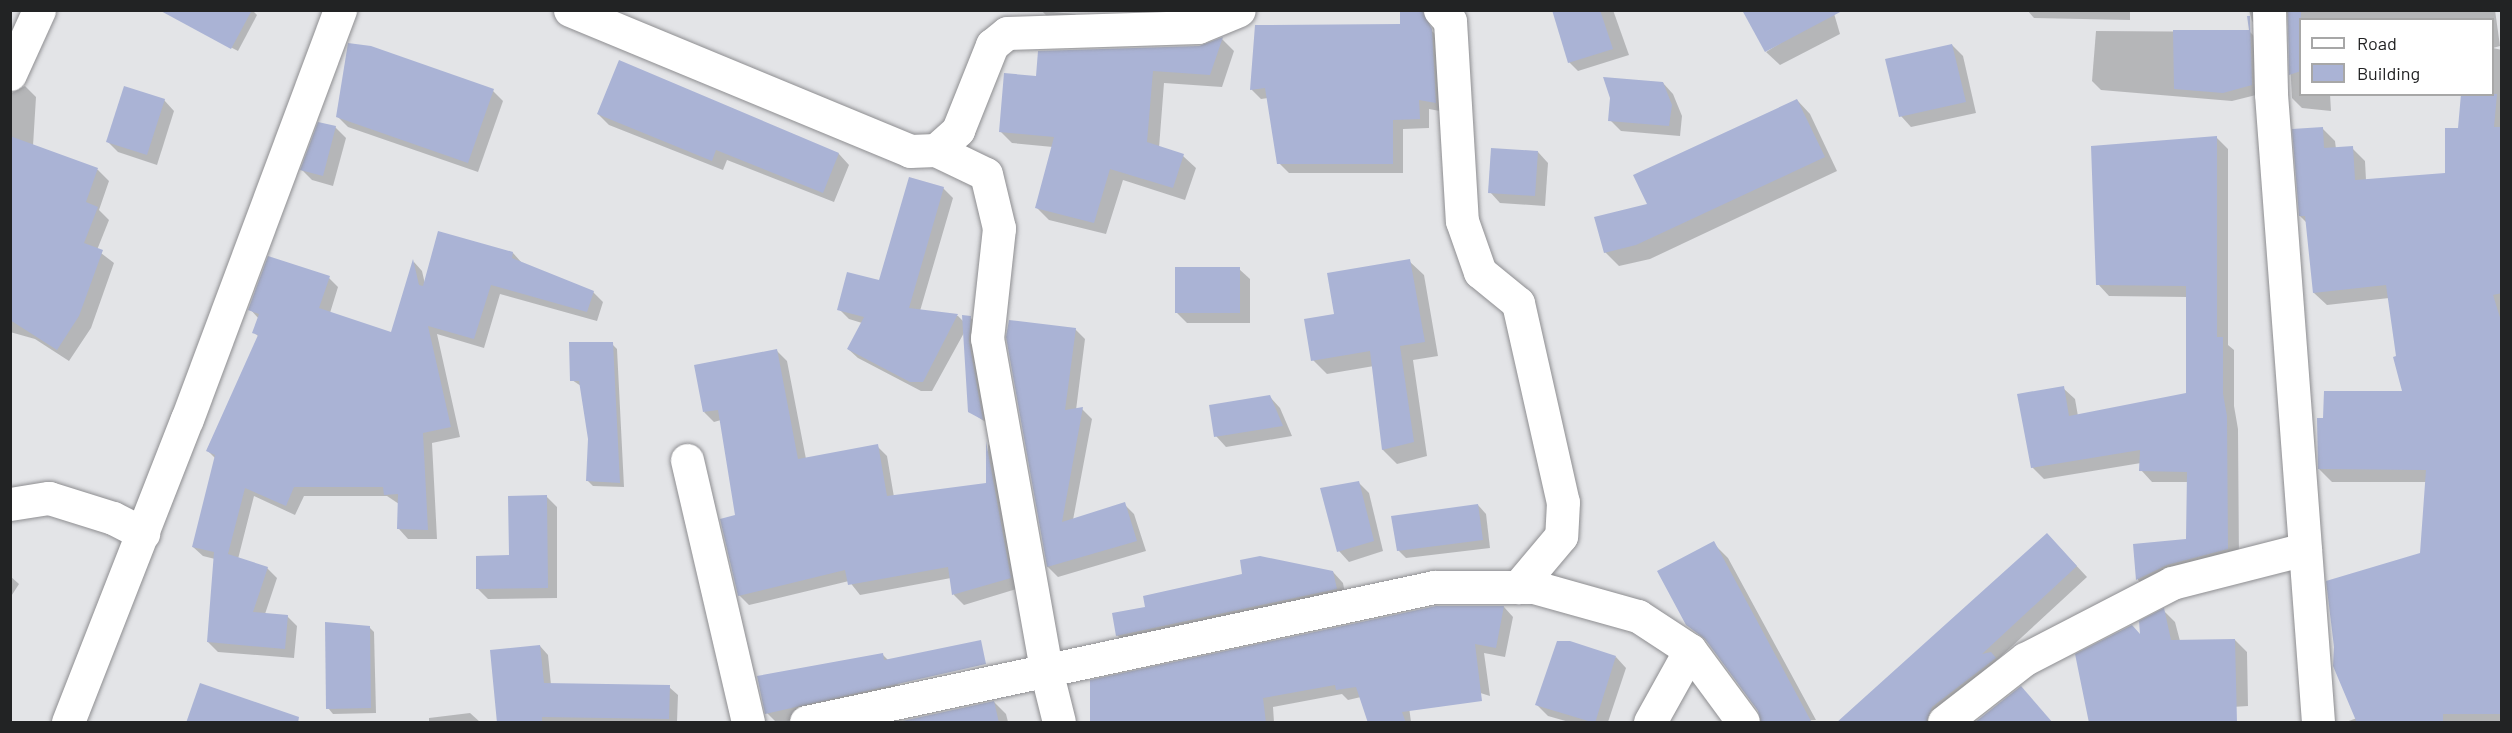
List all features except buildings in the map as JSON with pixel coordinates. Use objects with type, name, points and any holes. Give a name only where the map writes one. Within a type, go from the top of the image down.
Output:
[{"type":"street","points":[[10,74],[39,10]]},
{"type":"street","points":[[68,723],[143,532],[340,10]]},
{"type":"street","points":[[570,10],[910,151],[936,150],[986,174],[999,228],[987,338],[1047,674],[1059,723]]},
{"type":"street","points":[[936,150],[958,130],[992,45],[1007,33],[1198,27],[1239,10]]},
{"type":"street","points":[[1440,10],[1450,21],[1462,221],[1480,272],[1518,303],[1563,502],[1561,536],[1518,587]]},
{"type":"street","points":[[2269,10],[2318,723]]},
{"type":"street","points":[[687,460],[748,723]]},
{"type":"street","points":[[10,504],[49,498],[113,518],[143,532]]},
{"type":"street","points":[[1944,723],[2025,659],[2172,583],[2305,549]]},
{"type":"street","points":[[806,723],[1047,674],[1434,587],[1534,587],[1638,616],[1690,650],[1743,723]]},
{"type":"street","points":[[1650,723],[1690,650]]}]
